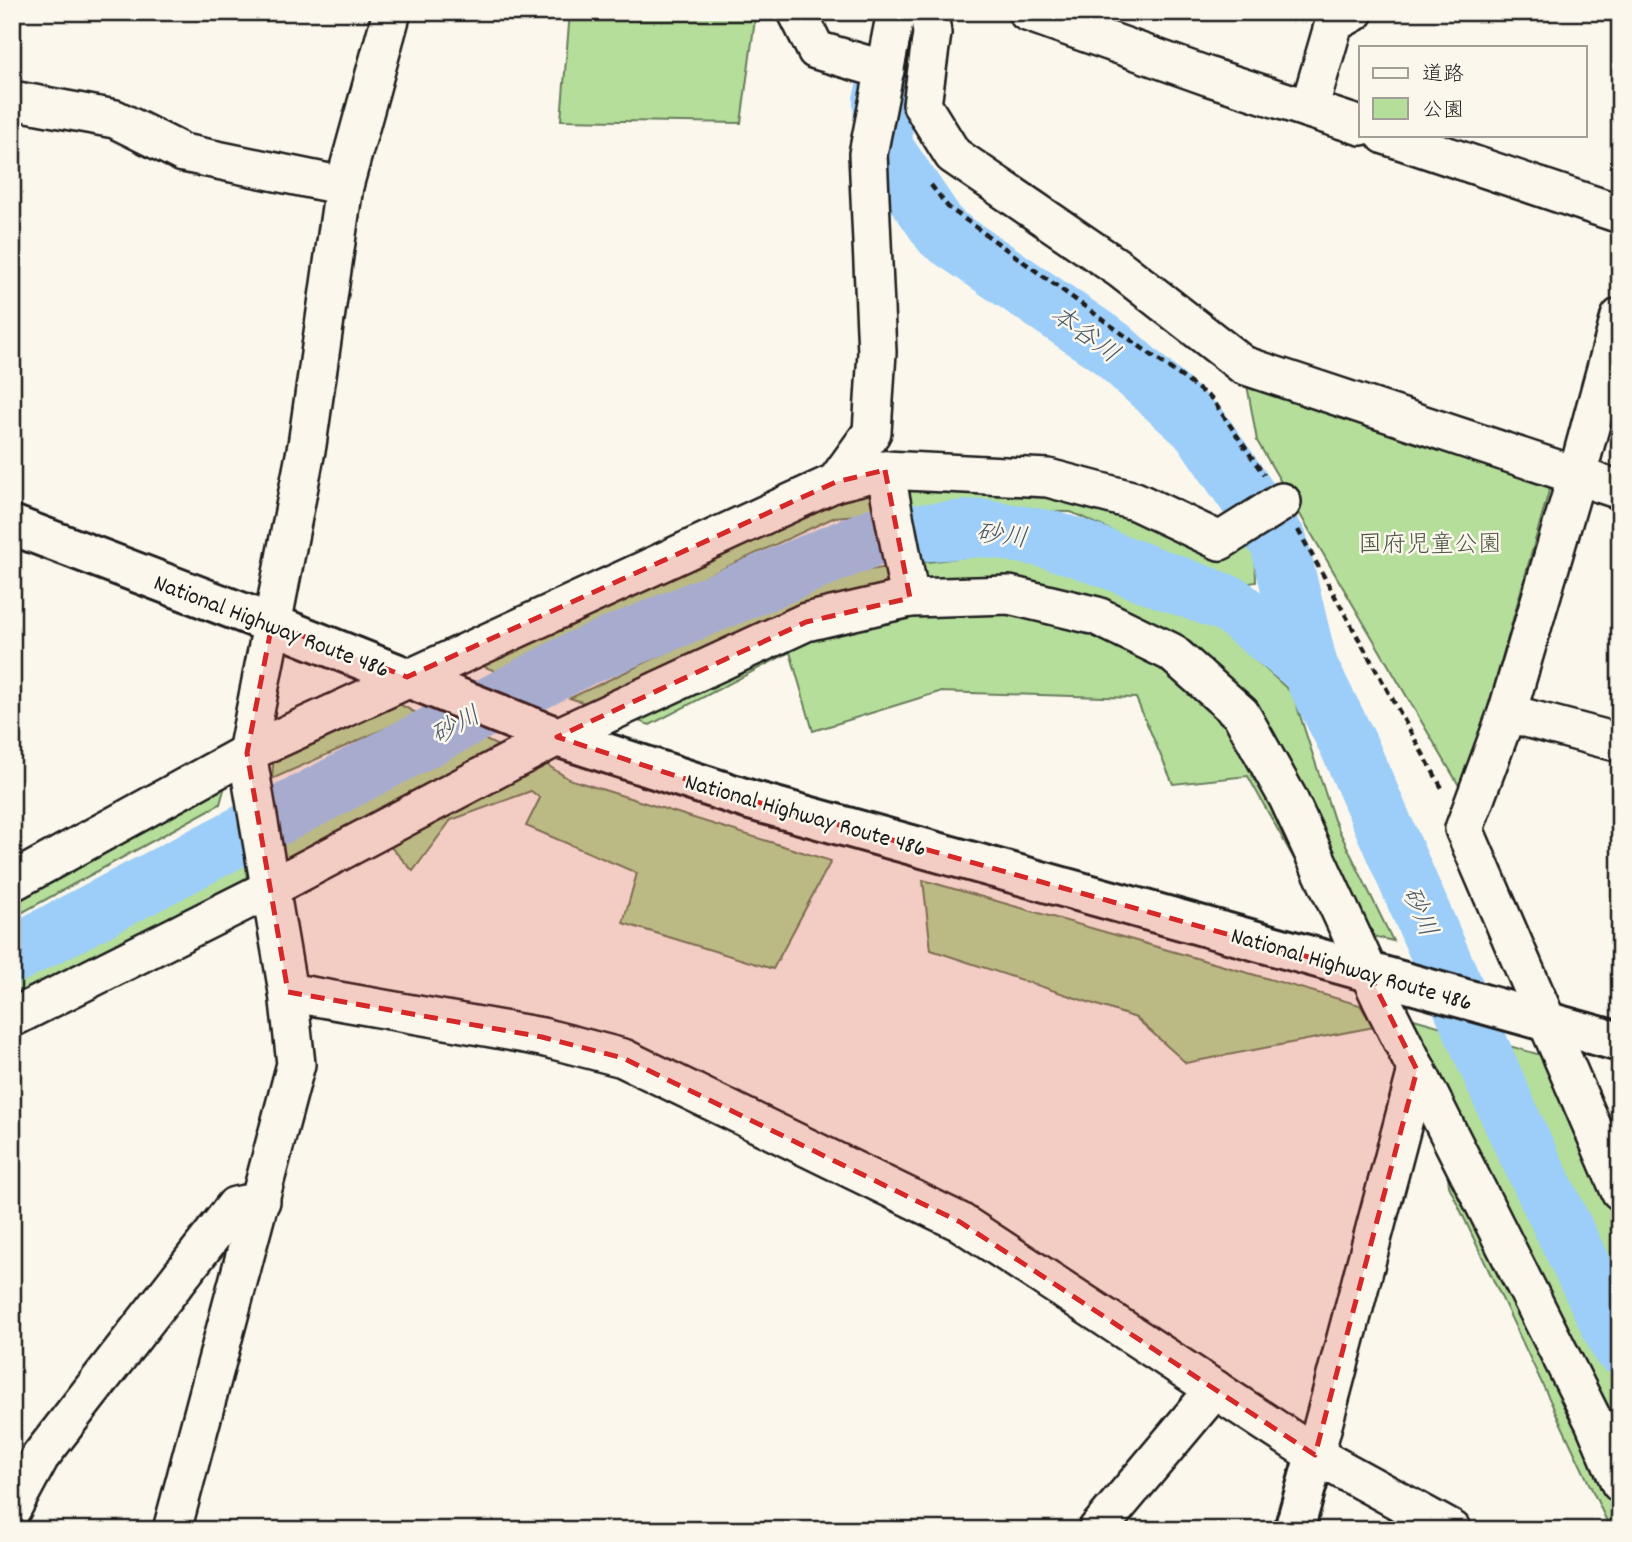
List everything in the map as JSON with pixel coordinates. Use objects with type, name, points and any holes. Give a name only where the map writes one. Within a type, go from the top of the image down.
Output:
[{"type":"main road","name":"National Highway Route 486","points":[[12,525],[557,737],[750,800],[1620,1042]]},
{"type":"main road","points":[[1294,1530],[1315,1455]]},
{"type":"street","points":[[172,1530],[296,1064],[288,992],[247,753],[307,445],[344,186],[392,12]]},
{"type":"street","points":[[797,12],[816,50],[885,70]]},
{"type":"street","points":[[836,482],[872,432],[877,352],[868,154],[896,12]]},
{"type":"street","points":[[929,12],[932,33],[922,105],[953,155],[1120,269],[1243,365],[1620,490]]},
{"type":"street","points":[[1027,12],[1210,78],[1359,126]]},
{"type":"street","points":[[1309,109],[1338,16]]},
{"type":"street","points":[[12,100],[115,119],[183,153],[344,186]]},
{"type":"street","points":[[1388,136],[1620,214]]},
{"type":"street","points":[[1620,317],[1507,713],[1464,829],[1537,1020],[1620,1191]]},
{"type":"street","points":[[885,470],[910,598]]},
{"type":"street","points":[[12,882],[247,753],[407,677],[836,482],[885,470],[1048,478],[1135,500],[1220,541],[1282,502]]},
{"type":"street","points":[[12,1018],[269,889],[557,737],[806,622],[910,598],[1009,596],[1097,616],[1171,652],[1241,714],[1287,798],[1369,974],[1594,1422],[1620,1483]]},
{"type":"street","points":[[1507,713],[1620,743]]},
{"type":"street","points":[[288,992],[542,1037],[623,1058],[960,1222],[1315,1455],[1452,1530]]},
{"type":"street","points":[[1315,1455],[1417,1070]]},
{"type":"street","points":[[12,1509],[40,1457],[235,1206],[261,1201]]},
{"type":"street","points":[[1097,1530],[1215,1389]]},
{"type":"path","points":[[925,177],[948,207],[1212,399],[1282,502],[1464,829]]},
{"type":"highlighted area","points":[[885,470],[910,598],[806,622],[557,737],[750,800],[1369,974],[1417,1070],[1315,1455],[960,1222],[623,1058],[542,1037],[288,992],[247,753],[272,624],[407,677],[836,482]]},
{"type":"green space","points":[[570,12],[756,12],[741,123],[561,120]]},
{"type":"green space","name":"国府児童公園","points":[[1246,379],[1552,480],[1464,794],[1257,441]]},
{"type":"green space","points":[[900,482],[1052,489],[1255,537],[1256,582],[1232,586],[1071,512],[906,510]]},
{"type":"green space","points":[[874,483],[879,513],[835,517],[498,672],[466,660]]},
{"type":"green space","points":[[1017,550],[1203,612],[1293,694],[1334,820],[1393,941],[1331,926],[1248,776],[1173,784],[1136,698],[939,692],[813,731],[790,652],[650,725],[570,698],[831,575]]},
{"type":"green space","points":[[388,698],[418,714],[272,779],[274,752]]},
{"type":"green space","points":[[475,735],[509,751],[283,869],[281,836]]},
{"type":"green space","points":[[535,757],[569,779],[831,861],[773,969],[623,923],[637,873],[526,826],[540,798],[531,791],[451,820],[413,871],[386,842]]},
{"type":"green space","points":[[228,775],[220,804],[12,918],[12,895]]},
{"type":"green space","points":[[247,856],[246,889],[12,1008],[12,978]]},
{"type":"green space","points":[[923,880],[1360,1005],[1374,1027],[1186,1063],[1136,1018],[931,950]]},
{"type":"green space","points":[[1396,1014],[1548,1057],[1620,1224],[1620,1440]]},
{"type":"green space","points":[[1445,1144],[1585,1425],[1620,1508],[1620,1530],[1611,1530],[1449,1186]]},
{"type":"waterway","name":"本谷川","points":[[889,73],[882,101],[884,148],[942,233],[1111,348],[1201,429],[1279,543],[1309,667]]},
{"type":"waterway","name":"砂川","points":[[12,955],[581,658],[876,536],[984,528],[1047,539],[1231,605],[1309,667],[1348,744],[1515,1127],[1620,1346]]}]
